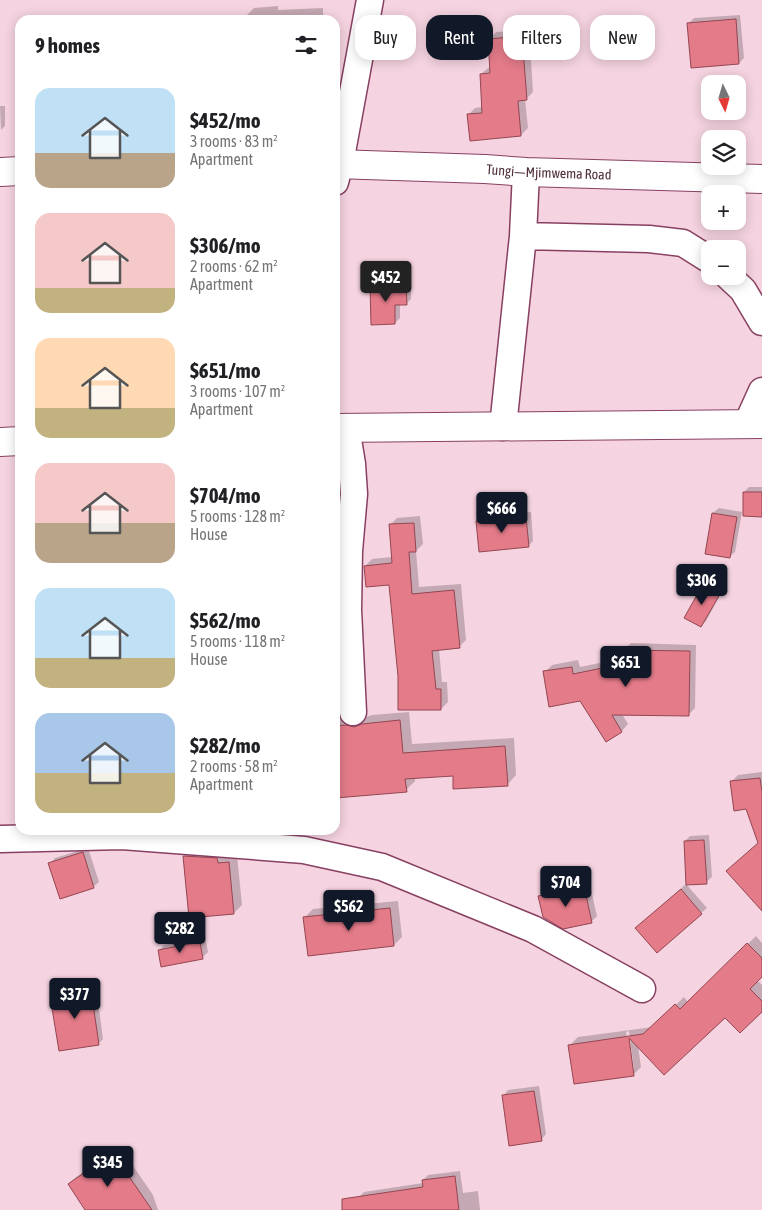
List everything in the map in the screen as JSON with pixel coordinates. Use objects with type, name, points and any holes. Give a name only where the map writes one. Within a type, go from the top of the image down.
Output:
[{"type":"street","points":[[340,155],[370,0]]},
{"type":"street","name":"Tungi—Mjimwema Road","points":[[340,170],[485,169],[526,172],[762,179]]},
{"type":"street","points":[[0,172],[15,171]]},
{"type":"street","points":[[503,427],[523,236],[526,172]]},
{"type":"street","points":[[523,236],[649,239],[683,243],[701,254]]},
{"type":"street","points":[[738,285],[743,290],[762,322]]},
{"type":"street","points":[[353,712],[348,610],[348,550],[354,494],[352,464],[341,428],[754,424],[762,391]]},
{"type":"street","points":[[0,442],[15,441]]},
{"type":"street","points":[[0,839],[131,837],[304,850],[382,867],[533,929],[642,989]]},
{"type":"building","points":[[736,19],[739,64],[691,68],[687,23]]},
{"type":"building","points":[[503,38],[503,60],[524,60],[527,100],[518,101],[521,136],[470,141],[467,114],[482,113],[480,74],[490,73],[489,60],[493,60],[493,39]]},
{"type":"building","points":[[406,284],[407,305],[395,305],[395,324],[371,325],[370,285]]},
{"type":"building","points":[[743,492],[762,492],[762,517],[743,516]]},
{"type":"building","points":[[712,513],[737,517],[730,558],[705,554]]},
{"type":"building","points":[[526,517],[529,547],[479,552],[476,521]]},
{"type":"building","points":[[414,523],[416,552],[409,552],[412,594],[454,590],[460,648],[432,651],[436,689],[441,689],[441,710],[398,710],[398,676],[389,585],[366,587],[364,566],[392,563],[389,524]]},
{"type":"building","points":[[703,584],[720,594],[701,627],[684,618]]},
{"type":"building","points":[[622,650],[690,651],[689,716],[612,715],[622,732],[606,742],[580,701],[549,707],[543,671],[572,667],[573,674],[622,664]]},
{"type":"building","points":[[400,720],[403,753],[505,746],[508,786],[453,789],[453,776],[405,779],[407,792],[340,798],[340,726],[354,727],[362,724]]},
{"type":"building","points":[[760,778],[762,792],[762,911],[726,871],[758,843],[746,809],[734,811],[730,781]]},
{"type":"building","points":[[704,840],[707,884],[686,885],[684,841]]},
{"type":"building","points":[[83,852],[94,888],[60,899],[48,863]]},
{"type":"building","points":[[183,856],[217,858],[218,863],[229,862],[234,914],[189,918]]},
{"type":"building","points":[[584,886],[592,923],[563,929],[543,917],[538,896]]},
{"type":"building","points":[[681,889],[702,914],[657,953],[635,928]]},
{"type":"building","points":[[390,908],[394,946],[308,956],[303,917]]},
{"type":"building","points":[[200,942],[203,959],[161,967],[158,950]]},
{"type":"building","points":[[747,943],[762,958],[762,977],[750,989],[762,1001],[762,1012],[740,1033],[725,1018],[664,1075],[629,1038],[634,1076],[574,1084],[568,1045],[643,1034],[675,1004],[680,1009]]},
{"type":"building","points":[[91,990],[99,1045],[59,1051],[50,996]]},
{"type":"building","points":[[534,1091],[542,1141],[509,1146],[502,1095]]},
{"type":"building","points":[[113,1153],[152,1210],[85,1210],[68,1184]]},
{"type":"building","points":[[455,1176],[459,1210],[342,1210],[342,1199],[423,1187],[422,1180]]}]
